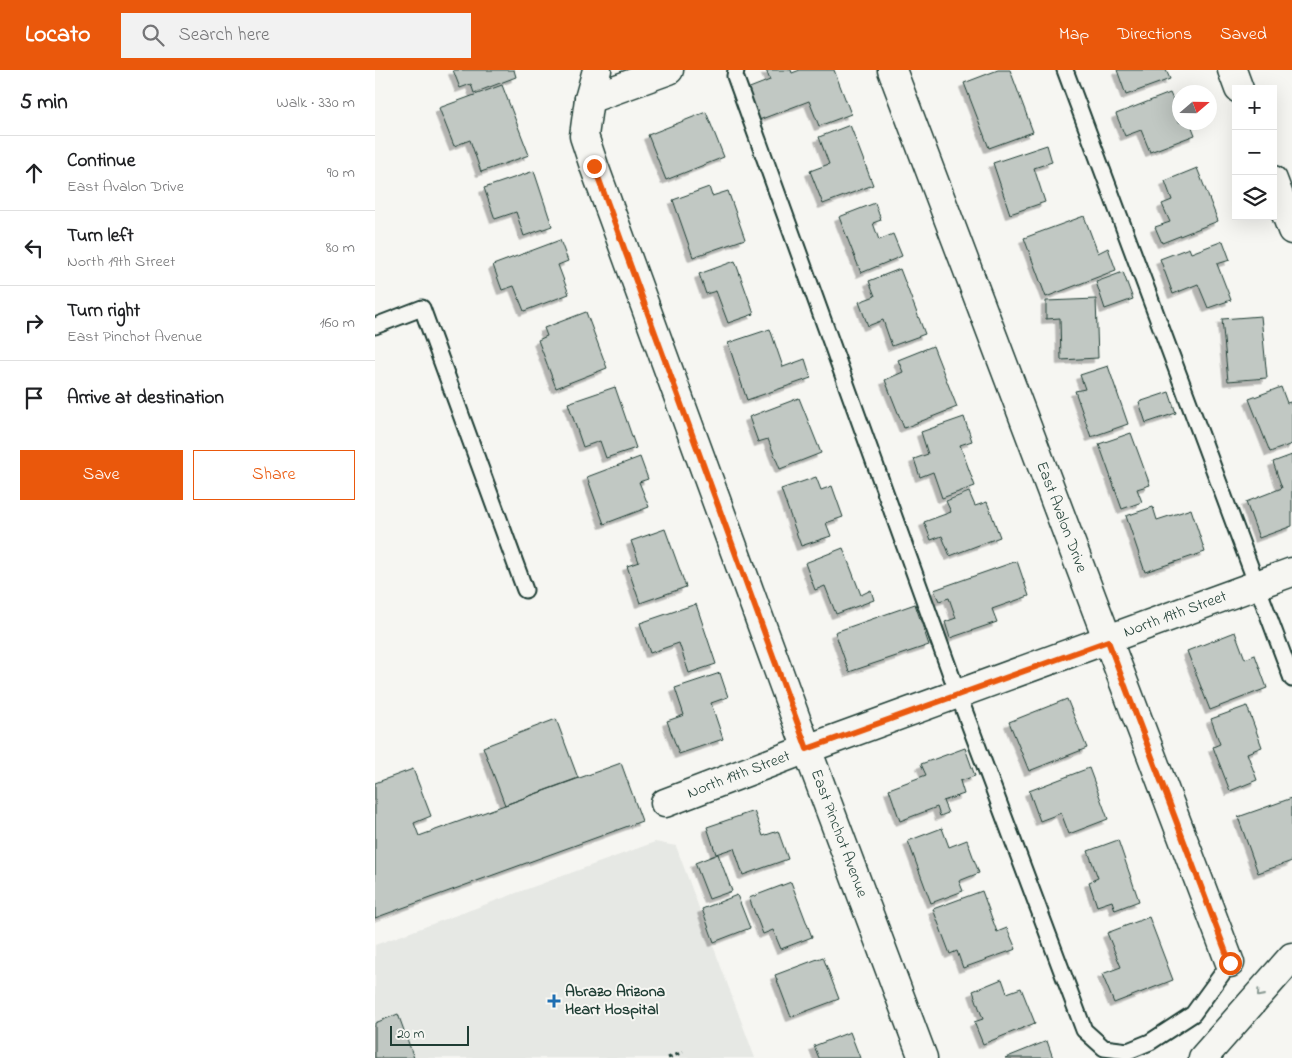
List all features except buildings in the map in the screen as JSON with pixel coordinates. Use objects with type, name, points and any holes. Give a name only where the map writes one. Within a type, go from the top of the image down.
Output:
[{"type":"main road","name":"East Pinchot Avenue","points":[[597,70],[589,99],[585,136],[594,166],[807,749],[923,1058]]},
{"type":"main road","points":[[589,99],[669,70]]},
{"type":"main road","name":"East Avalon Drive","points":[[892,70],[1230,963]]},
{"type":"main road","points":[[1232,70],[1238,85]]},
{"type":"main road","points":[[1277,191],[1292,230]]},
{"type":"main road","name":"North 19th Street","points":[[665,803],[807,749],[1108,641],[1292,572]]},
{"type":"main road","points":[[1203,1058],[1292,957]]},
{"type":"lane","points":[[736,70],[735,76],[958,694],[1084,1030],[1103,1048],[1128,1052],[1150,1042],[1193,1014],[1230,963]]},
{"type":"lane","points":[[1065,70],[1292,679]]},
{"type":"lane","points":[[375,326],[422,308],[525,590]]},
{"type":"path","points":[[668,1058],[683,1052]]},
{"type":"shaded area","name":"Abrazo Arizona Heart Hospital","points":[[655,842],[676,846],[755,1058],[375,1058],[375,945]]},
{"type":"place","name":"Abrazo Arizona Heart Hospital","points":[[554,1001]]},
{"type":"route","points":[[594,166],[807,749],[1108,641],[1230,963]]}]
